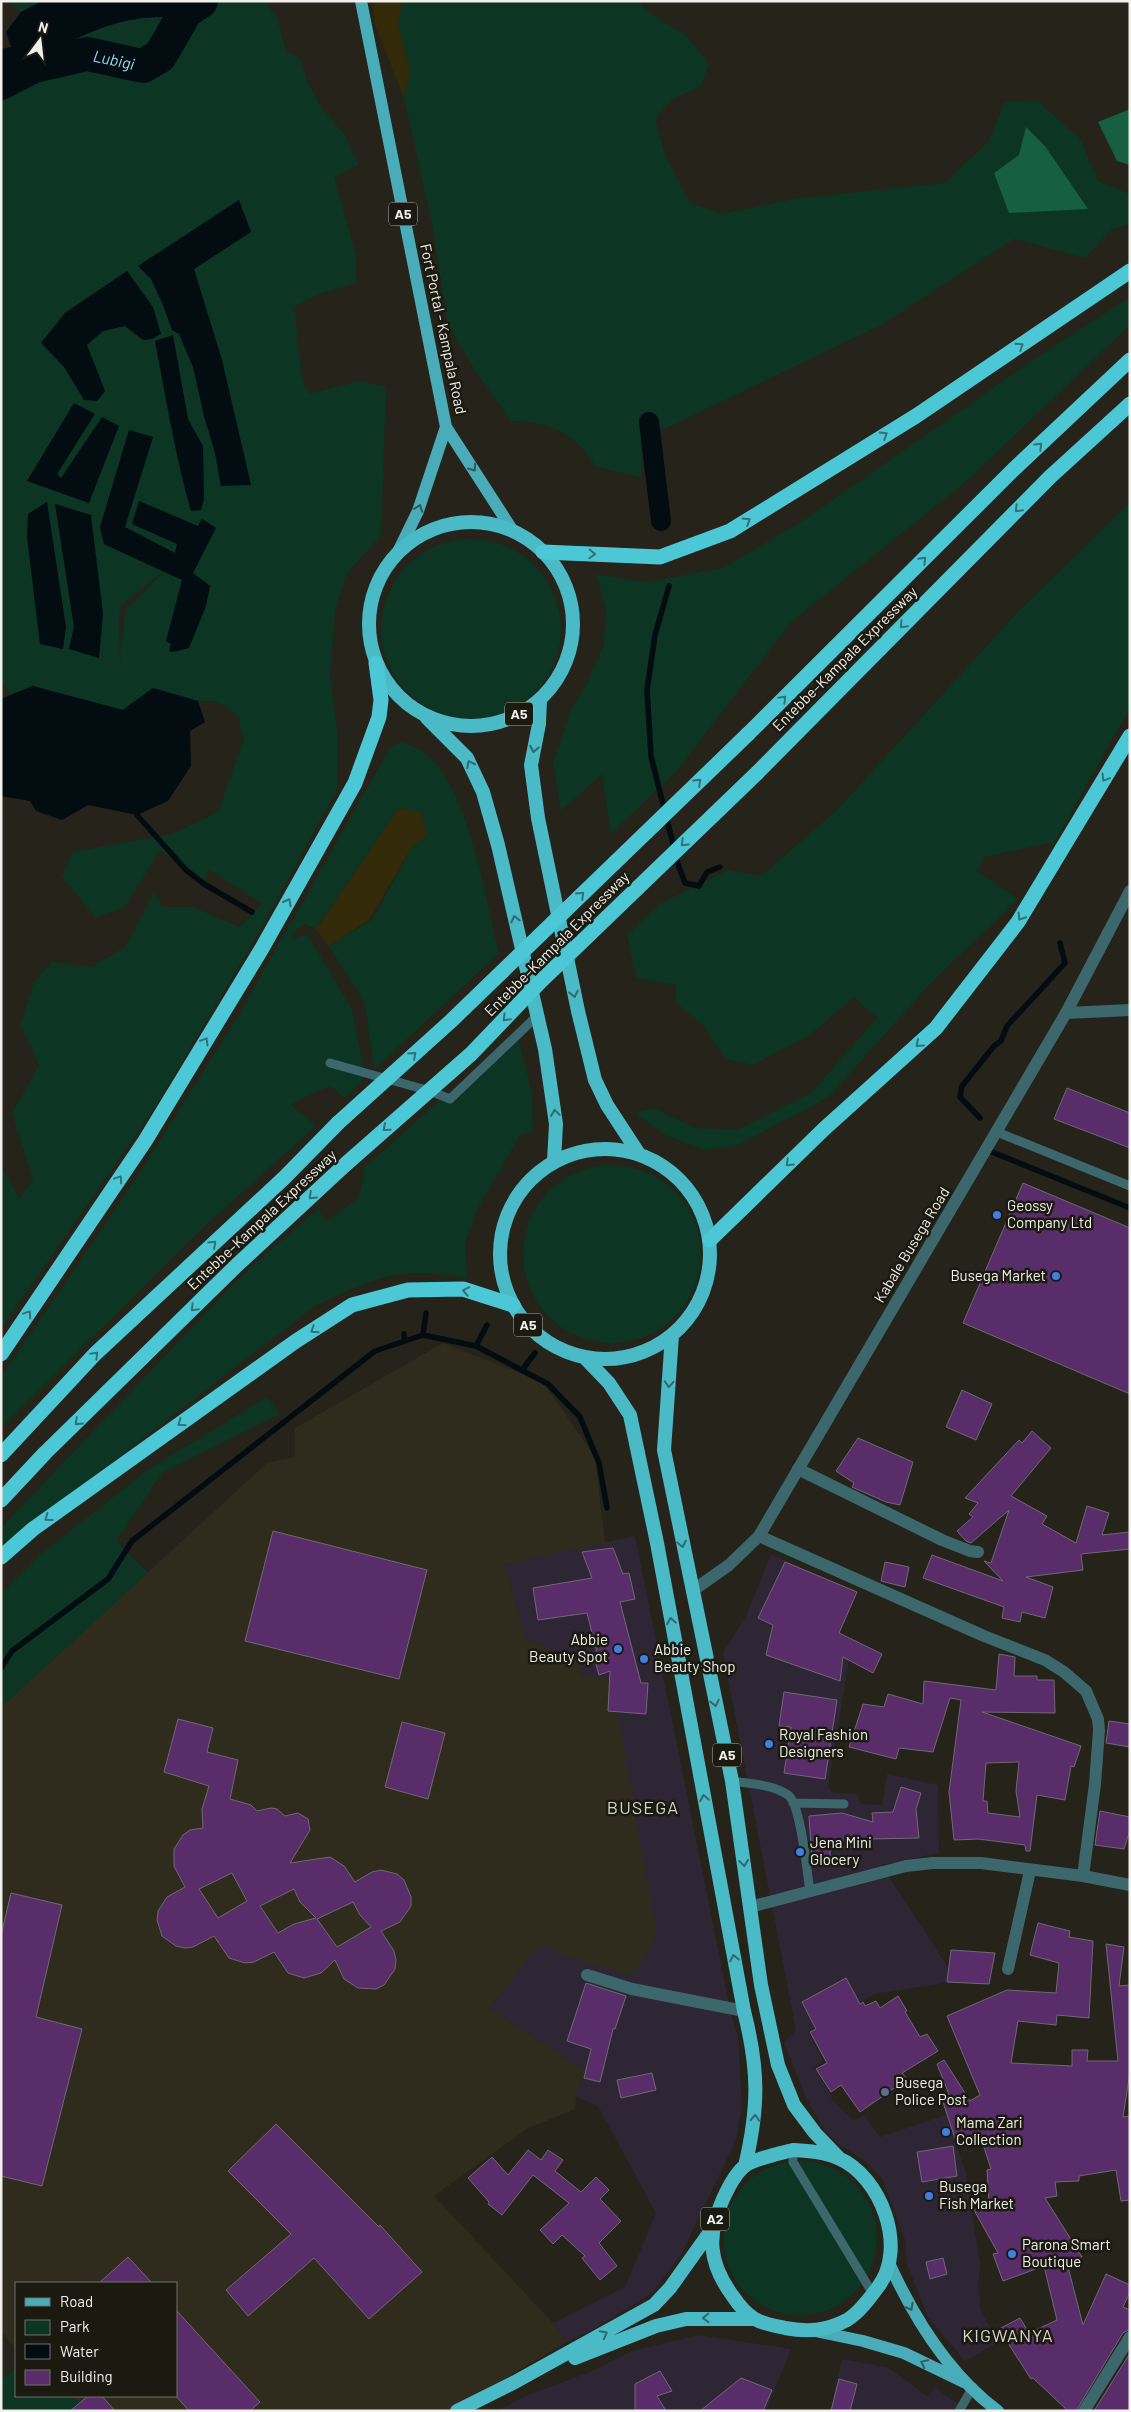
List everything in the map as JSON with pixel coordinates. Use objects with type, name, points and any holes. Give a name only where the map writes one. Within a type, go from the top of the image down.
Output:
[{"type":"highway","points":[[543,552],[660,557],[730,531],[916,416],[1130,271]]},
{"type":"highway","name":"Entebbe–Kampala Expressway","points":[[1,1455],[95,1354],[284,1178],[338,1124],[451,1021],[748,734],[1014,469],[1130,360]]},
{"type":"highway","name":"Entebbe–Kampala Expressway","points":[[1,1500],[45,1453],[237,1265],[347,1163],[471,1054],[541,981],[758,773],[1050,477],[1130,404]]},
{"type":"highway","name":"A5","points":[[422,714],[452,724],[483,726],[513,718],[540,700],[558,679],[569,654],[574,627],[570,599],[560,573],[543,552],[512,531],[483,523],[452,524],[423,534],[398,552],[380,576],[370,604],[369,634],[376,663],[395,693],[422,714],[467,758],[483,792],[498,845],[545,1049],[556,1124],[554,1161]]},
{"type":"highway","points":[[1,1354],[145,1141],[261,950],[355,783],[379,716],[380,700],[376,663]]},
{"type":"highway","name":"A5","points":[[540,700],[539,724],[531,765],[535,800],[578,1011],[595,1080],[607,1105],[639,1154]]},
{"type":"highway","points":[[710,1240],[824,1129],[936,1028],[1018,922],[1130,736]]},
{"type":"highway","name":"A5","points":[[596,1149],[618,1149],[639,1154],[662,1165],[682,1182],[701,1209],[710,1240],[708,1275],[695,1308],[672,1335],[652,1348],[631,1356],[608,1358],[584,1356],[563,1349],[543,1338],[526,1323],[513,1304],[504,1282],[500,1259],[501,1236],[508,1213],[519,1192],[535,1175],[554,1161],[575,1153],[596,1149]]},
{"type":"highway","points":[[1,1557],[32,1529],[296,1341],[352,1305],[408,1290],[454,1289],[463,1289],[513,1304]]},
{"type":"highway","name":"A5","points":[[672,1335],[664,1450],[732,1781],[761,1985],[778,2066],[794,2105],[815,2133],[839,2158]]},
{"type":"highway","name":"A5","points":[[584,1356],[609,1383],[630,1415],[657,1543],[744,2011],[752,2044],[757,2090],[754,2128],[746,2166]]},
{"type":"highway","name":"A2","points":[[457,2411],[515,2382],[654,2305],[670,2288],[712,2228],[727,2189],[746,2166],[793,2150],[817,2152],[839,2158],[862,2176],[873,2189],[886,2215],[891,2245],[889,2262],[882,2282],[873,2294],[847,2320],[815,2331],[798,2330],[755,2319],[686,2319],[656,2326],[515,2382]]},
{"type":"highway","name":"A2","points":[[712,2228],[715,2265],[725,2286],[738,2304],[755,2319]]},
{"type":"main road","name":"Fort Portal - Kampala Road","points":[[361,1],[446,427]]},
{"type":"main road","name":"A5","points":[[446,427],[512,531]]},
{"type":"main road","name":"A5","points":[[398,552],[418,511],[446,427]]},
{"type":"main road","name":"A2","points":[[889,2262],[920,2325],[970,2386],[998,2411]]},
{"type":"main road","name":"A2","points":[[815,2331],[863,2341],[904,2353],[970,2386]]},
{"type":"street","name":"Kabale Busega Road","points":[[692,1591],[729,1565],[759,1536],[998,1132],[1066,1013],[1130,891]]},
{"type":"street","points":[[1066,1013],[1130,1010]]},
{"type":"street","points":[[798,1469],[853,1498],[942,1540],[970,1552],[978,1552]]},
{"type":"street","points":[[759,1536],[984,1636],[1045,1660],[1064,1672],[1086,1691],[1098,1719],[1099,1730],[1095,1784],[1082,1876]]},
{"type":"street","points":[[750,1907],[906,1866],[933,1863],[980,1863],[1030,1871],[1082,1876],[1130,1885]]},
{"type":"street","points":[[1008,1969],[1030,1871]]},
{"type":"street","points":[[587,1975],[632,1989],[744,2011]]},
{"type":"street","points":[[1084,2411],[1130,2337]]},
{"type":"lane","points":[[330,1063],[430,1091],[450,1099],[537,1016]]},
{"type":"lane","points":[[998,1132],[1130,1186]]},
{"type":"lane","points":[[732,1781],[772,1787],[790,1796],[798,1812],[810,1892]]},
{"type":"lane","points":[[793,1803],[844,1804]]},
{"type":"lane","points":[[793,2150],[793,2162],[873,2294]]},
{"type":"lane","points":[[959,2411],[970,2386]]},
{"type":"shaded area","points":[[443,1343],[543,1382],[595,1457],[605,1543],[504,1564],[526,1639],[578,1661],[582,1676],[612,1679],[657,1936],[632,1976],[559,1954],[542,1943],[489,2008],[585,2071],[576,2097],[575,2109],[527,2129],[434,2196],[553,2323],[567,2342],[449,2411],[90,2411],[72,2397],[178,2397],[178,2282],[15,2282],[15,2347],[1,2332],[1,1707],[267,1463],[295,1457],[295,1428]]},
{"type":"shaded area","points":[[635,1536],[731,2014],[738,2037],[742,2107],[736,2140],[681,2255],[652,2293],[591,2331],[567,2342],[553,2323],[625,2287],[656,2213],[598,2106],[576,2097],[585,2071],[489,2008],[542,1942],[559,1954],[582,1676],[578,1661],[526,1639],[504,1564]]},
{"type":"shaded area","points":[[771,1554],[857,1592],[831,1651],[826,1650],[849,1660],[828,1787],[832,1792],[857,1794],[861,1804],[882,1805],[887,1774],[938,1785],[939,1853],[881,1865],[957,1981],[874,1994],[808,2031],[823,2061],[814,2068],[832,2097],[831,2099],[854,2121],[864,2115],[880,2137],[946,2115],[966,2173],[980,2264],[978,2287],[981,2310],[998,2342],[965,2361],[928,2317],[907,2264],[905,2240],[882,2178],[864,2160],[841,2146],[825,2131],[805,2096],[784,2043],[796,2030],[723,1653],[747,1614]]},
{"type":"shaded area","points":[[699,2335],[791,2349],[766,2411],[498,2411],[523,2397],[590,2372],[632,2351]]},
{"type":"shaded area","points":[[842,2359],[889,2368],[928,2397],[935,2387],[967,2411],[830,2411]]},
{"type":"green space","points":[[8,1],[34,1],[38,4],[21,12]]},
{"type":"green space","points":[[214,1],[268,1],[269,8],[277,17],[286,51],[300,58],[308,83],[321,107],[345,135],[359,165],[334,177],[356,254],[356,283],[316,295],[294,307],[302,378],[309,394],[360,381],[386,387],[381,536],[347,573],[335,612],[330,674],[337,729],[337,790],[257,936],[154,1109],[1,1329],[1,1164],[19,1198],[33,1180],[12,1113],[39,1065],[20,1025],[34,982],[51,962],[92,967],[126,946],[154,892],[162,907],[193,907],[240,927],[262,904],[208,869],[204,884],[160,850],[125,907],[96,918],[62,877],[72,852],[172,834],[218,812],[244,739],[237,714],[216,701],[198,701],[153,688],[123,710],[33,686],[10,694],[1,682],[1,103],[12,87],[26,73],[43,59],[79,37],[118,23],[143,18],[186,14]],"holes":[[[172,564],[125,610],[120,663],[119,608]]]},
{"type":"green space","points":[[403,1],[639,1],[651,14],[687,36],[709,64],[701,86],[673,99],[655,118],[665,155],[690,203],[724,214],[793,199],[944,183],[988,142],[1005,102],[1038,101],[1081,140],[1098,181],[1130,194],[1130,224],[1112,229],[1085,258],[1014,239],[883,324],[667,428],[641,431],[641,477],[596,467],[579,445],[560,431],[538,423],[511,421],[477,374],[448,325],[432,224],[404,98],[410,71],[398,23]]},
{"type":"green space","points":[[1130,109],[1130,165],[1117,161],[1098,122]]},
{"type":"green space","points":[[1026,127],[1045,146],[1088,209],[1009,213],[994,173],[1019,155]]},
{"type":"green space","points":[[1130,297],[1130,325],[968,480],[791,622],[677,771],[611,834],[602,774],[561,811],[553,763],[571,709],[585,688],[604,644],[606,610],[596,574],[646,582],[723,568],[804,520],[1039,356]]},
{"type":"green space","points":[[1130,502],[1130,708],[1052,847],[1049,843],[985,857],[977,871],[1018,899],[927,987],[829,1097],[736,1146],[704,1150],[665,1135],[635,1113],[654,1108],[695,1128],[737,1130],[811,1093],[877,1018],[854,997],[810,1035],[753,1065],[725,1059],[703,1025],[675,1002],[676,985],[636,978],[627,935],[661,903],[728,870],[761,876],[837,810],[1015,615]]},
{"type":"green space","points":[[471,539],[505,546],[528,560],[540,572],[550,587],[557,603],[561,629],[554,663],[540,686],[528,698],[513,708],[497,715],[471,719],[437,712],[414,698],[402,686],[392,671],[385,655],[381,629],[388,595],[402,572],[414,560],[429,550],[445,543]]},
{"type":"green space","points":[[402,742],[426,754],[441,770],[454,792],[474,846],[499,953],[374,1070],[365,1003],[329,946],[373,919],[411,848],[427,836],[399,808],[316,929],[306,924],[295,930],[292,940],[307,934],[351,1007],[366,1077],[345,1098],[331,1086],[290,1104],[316,1126],[205,1226],[1,1428],[1,1377],[135,1180],[237,1018],[391,746]]},
{"type":"green space","points":[[518,1037],[532,1094],[533,1131],[520,1135],[477,1210],[465,1244],[467,1279],[423,1273],[388,1277],[354,1288],[315,1306],[1,1548],[1,1528],[242,1275],[318,1209],[326,1222],[359,1197],[364,1175],[362,1170],[439,1101],[453,1103]]},
{"type":"green space","points":[[621,1165],[646,1171],[654,1175],[669,1185],[681,1197],[695,1220],[700,1237],[700,1271],[695,1288],[681,1311],[669,1323],[646,1337],[629,1342],[603,1343],[578,1337],[570,1333],[555,1323],[543,1311],[529,1288],[524,1271],[523,1245],[529,1220],[533,1212],[543,1197],[555,1185],[578,1171],[595,1166]]},
{"type":"green space","points":[[267,1397],[280,1414],[163,1472],[116,1541],[148,1573],[1,1707],[1,1594],[42,1553],[149,1469]]},
{"type":"green space","points":[[800,2161],[829,2167],[843,2174],[854,2184],[864,2195],[871,2209],[877,2238],[871,2267],[864,2281],[854,2292],[843,2302],[829,2309],[800,2315],[771,2309],[757,2302],[746,2292],[736,2281],[729,2267],[723,2238],[729,2209],[736,2195],[746,2184],[757,2174],[771,2167]]},
{"type":"green space","points":[[15,2370],[15,2397],[72,2397],[90,2411],[1,2411],[1,2379]]},
{"type":"sand","points":[[372,1],[403,1],[398,23],[410,71],[404,98],[375,25]]},
{"type":"sand","points":[[399,808],[422,813],[427,836],[411,848],[369,920],[329,946],[316,929]]},
{"type":"water","points":[[42,1],[214,1],[186,14],[143,18],[118,23],[79,37],[43,59],[26,73],[12,87],[1,103],[1,49],[11,47],[6,32],[21,12]]},
{"type":"water","points":[[239,200],[251,232],[194,269],[222,360],[251,485],[221,486],[215,453],[193,367],[179,334],[172,330],[151,279],[138,266]]},
{"type":"water","points":[[127,271],[153,307],[161,334],[152,339],[143,340],[125,326],[103,331],[87,345],[105,391],[97,401],[84,400],[64,367],[41,343],[65,313]]},
{"type":"water","points":[[173,335],[188,419],[203,446],[204,499],[201,510],[191,511],[185,490],[175,448],[155,341]]},
{"type":"water","points":[[74,403],[95,414],[57,474],[61,478],[102,417],[119,426],[89,503],[27,481]]},
{"type":"water","points":[[129,430],[153,437],[125,527],[175,553],[177,544],[132,524],[139,501],[198,526],[202,519],[216,528],[193,573],[210,586],[206,606],[189,648],[173,652],[169,651],[171,644],[166,641],[182,580],[104,544],[100,527]]},
{"type":"water","points":[[47,502],[66,627],[63,649],[40,644],[27,537],[28,514]]},
{"type":"water","points":[[55,504],[91,515],[103,614],[99,658],[69,649],[74,627]]},
{"type":"water","points":[[33,686],[123,710],[153,688],[198,701],[205,722],[190,731],[191,766],[168,801],[137,815],[88,805],[62,820],[36,811],[30,801],[1,796],[1,699]]},
{"type":"building","points":[[1067,1088],[1130,1113],[1130,1148],[1054,1119]]},
{"type":"building","name":"Busega Market","points":[[1023,1183],[1130,1228],[1130,1394],[963,1323]]},
{"type":"building","points":[[962,1390],[992,1404],[976,1440],[946,1427]]},
{"type":"building","points":[[1032,1431],[1051,1448],[1011,1496],[1047,1516],[1042,1524],[1076,1543],[1087,1506],[1109,1513],[1102,1535],[1130,1532],[1130,1549],[1081,1554],[1083,1570],[1026,1577],[1053,1587],[1045,1618],[1022,1612],[1020,1622],[1002,1618],[1004,1607],[923,1578],[932,1555],[1003,1581],[984,1561],[991,1563],[1009,1510],[971,1543],[966,1541],[957,1531],[973,1517],[969,1514],[978,1503],[965,1498],[1019,1440],[1022,1443]]},
{"type":"building","points":[[858,1438],[913,1462],[900,1505],[886,1502],[852,1487],[854,1483],[836,1471]]},
{"type":"building","points":[[273,1531],[427,1570],[399,1679],[245,1641]]},
{"type":"building","points":[[613,1548],[623,1574],[629,1573],[635,1599],[620,1602],[641,1683],[648,1683],[646,1714],[608,1711],[610,1671],[599,1675],[594,1657],[598,1656],[587,1613],[538,1620],[533,1588],[592,1578],[582,1552]]},
{"type":"building","points":[[785,1562],[857,1592],[839,1633],[882,1654],[873,1673],[843,1657],[840,1681],[766,1655],[773,1625],[758,1618]]},
{"type":"building","points":[[885,1562],[909,1567],[905,1587],[881,1581]]},
{"type":"building","points":[[999,1654],[1015,1657],[1014,1676],[1037,1676],[1037,1680],[1054,1680],[1055,1713],[982,1712],[1081,1746],[1074,1767],[1071,1766],[1065,1800],[1037,1795],[1030,1851],[1026,1851],[1025,1845],[978,1839],[954,1840],[949,1792],[961,1700],[950,1698],[933,1752],[899,1748],[896,1759],[849,1747],[863,1704],[884,1707],[888,1694],[923,1704],[924,1681],[996,1690]],"holes":[[[1019,1762],[1016,1791],[1020,1817],[988,1813],[987,1801],[983,1801],[986,1763]]]},
{"type":"building","points":[[784,1692],[837,1700],[825,1779],[784,1773],[791,1727],[779,1726]]},
{"type":"building","points":[[178,1719],[213,1728],[207,1752],[238,1760],[230,1799],[251,1805],[257,1811],[271,1808],[277,1809],[285,1816],[298,1813],[308,1819],[310,1830],[290,1863],[330,1857],[344,1866],[355,1882],[372,1872],[381,1870],[397,1874],[404,1880],[411,1897],[411,1906],[400,1922],[381,1931],[394,1951],[396,1960],[395,1969],[384,1985],[376,1989],[358,1988],[344,1979],[335,1960],[321,1973],[304,1978],[288,1973],[274,1952],[254,1962],[245,1963],[229,1958],[214,1936],[193,1947],[185,1948],[176,1946],[162,1936],[157,1920],[158,1911],[167,1897],[185,1887],[174,1866],[174,1849],[183,1835],[190,1830],[203,1828],[202,1809],[209,1786],[164,1772]],"holes":[[[232,1873],[247,1901],[218,1918],[199,1889]],[[294,1889],[300,1902],[316,1918],[294,1924],[278,1933],[260,1906]],[[353,1902],[360,1915],[371,1927],[337,1947],[317,1919]]]},
{"type":"building","points":[[1109,1721],[1130,1724],[1130,1747],[1106,1743]]},
{"type":"building","points":[[402,1722],[445,1733],[428,1799],[385,1787]]},
{"type":"building","points":[[901,1787],[921,1793],[916,1809],[919,1838],[869,1839],[869,1847],[830,1848],[830,1858],[812,1861],[809,1816],[842,1813],[873,1822],[872,1813],[893,1812]]},
{"type":"building","points":[[1100,1811],[1130,1817],[1130,1830],[1124,1849],[1095,1845]]},
{"type":"building","points":[[11,1893],[62,1905],[36,2017],[82,2029],[42,2186],[1,2176],[1,1936]]},
{"type":"building","points":[[1038,1923],[1070,1931],[1069,1937],[1093,1941],[1089,2018],[1057,2015],[1056,2025],[1018,2021],[1011,2063],[1072,2066],[1072,2050],[1088,2050],[1087,2061],[1118,2061],[1106,1944],[1124,1947],[1119,1986],[1130,1985],[1130,2072],[1123,2117],[1130,2116],[1130,2200],[1121,2201],[1116,2170],[1079,2176],[1079,2181],[1055,2182],[1057,2196],[1045,2198],[1082,2257],[1067,2263],[1083,2325],[1106,2274],[1130,2285],[1130,2292],[1123,2307],[1130,2310],[1130,2329],[1123,2333],[1076,2411],[1068,2411],[1033,2378],[1031,2379],[999,2329],[1020,2318],[1029,2333],[1057,2320],[1044,2266],[1003,2281],[993,2254],[998,2253],[974,2210],[989,2202],[987,2170],[991,2169],[981,2138],[957,2145],[942,2099],[950,2097],[937,2064],[944,2060],[970,2101],[980,2095],[947,2016],[1007,1990],[1056,1993],[1059,1963],[1030,1955]]},
{"type":"building","points":[[951,1950],[995,1953],[989,1984],[947,1982]]},
{"type":"building","points":[[846,1978],[860,2004],[863,2002],[865,2006],[876,2001],[880,2008],[898,1996],[920,2037],[927,2034],[938,2051],[902,2073],[907,2079],[860,2112],[841,2085],[831,2092],[816,2069],[827,2063],[810,2032],[816,2029],[802,2002]]},
{"type":"building","points":[[586,1983],[626,1996],[615,2029],[613,2029],[600,2082],[584,2078],[591,2049],[567,2041]]},
{"type":"building","points":[[652,2073],[656,2090],[621,2098],[617,2080]]},
{"type":"building","points":[[276,2124],[379,2227],[380,2225],[422,2272],[369,2319],[314,2258],[248,2316],[226,2290],[291,2234],[228,2171]]},
{"type":"building","points":[[953,2146],[957,2176],[922,2182],[917,2152]]},
{"type":"building","points":[[528,2150],[541,2160],[548,2150],[563,2160],[555,2171],[581,2192],[596,2177],[609,2190],[600,2199],[621,2221],[599,2243],[617,2266],[600,2280],[582,2258],[585,2256],[562,2235],[553,2244],[540,2230],[569,2203],[533,2175],[502,2215],[488,2204],[489,2202],[468,2178],[492,2157],[508,2175]]},
{"type":"building","points":[[128,2257],[151,2282],[100,2282]]},
{"type":"building","points":[[943,2258],[947,2274],[930,2279],[926,2262]]},
{"type":"building","points":[[178,2312],[260,2402],[250,2411],[189,2411],[177,2397]]},
{"type":"building","points":[[1130,2353],[1130,2411],[1094,2411]]},
{"type":"building","points":[[660,2371],[672,2391],[657,2396],[666,2411],[635,2411],[635,2384]]},
{"type":"building","points":[[741,2378],[772,2390],[763,2411],[700,2411]]},
{"type":"building","points":[[839,2379],[857,2384],[850,2411],[831,2411]]},
{"type":"building","points":[[87,2397],[103,2397],[115,2411],[70,2411]]},
{"type":"waterway","name":"Lubigi","points":[[1,83],[34,66],[87,54],[143,66],[160,56],[186,11],[201,1]]},
{"type":"waterway","points":[[649,422],[661,521]]},
{"type":"waterway","points":[[669,586],[655,635],[647,690],[651,756],[678,864],[685,883],[699,886],[707,872],[720,867]]},
{"type":"waterway","points":[[137,815],[186,870],[204,884],[252,912]]},
{"type":"waterway","points":[[980,1118],[960,1097],[962,1086],[994,1046],[1001,1041],[1007,1026],[1065,963],[1060,943]]},
{"type":"waterway","points":[[992,1152],[1130,1208]]},
{"type":"waterway","points":[[423,1335],[426,1313]]},
{"type":"waterway","points":[[476,1346],[487,1325]]},
{"type":"waterway","points":[[1,1668],[12,1651],[108,1579],[132,1541],[375,1351],[405,1341],[404,1334]]},
{"type":"waterway","points":[[405,1341],[423,1335],[476,1346],[548,1384],[580,1417],[599,1463],[607,1508]]},
{"type":"waterway","points":[[522,1370],[535,1353]]},
{"type":"place","name":"Geossy Company Ltd","points":[[997,1215]]},
{"type":"place","name":"Busega Market","points":[[1056,1276]]},
{"type":"place","name":"Abbie Beauty Spot","points":[[618,1649]]},
{"type":"place","name":"Abbie Beauty Shop","points":[[644,1659]]},
{"type":"place","name":"Royal Fashion Designers","points":[[769,1744]]},
{"type":"place","name":"Jena Mini Glocery","points":[[800,1852]]},
{"type":"place","name":"Busega Police Post","points":[[885,2092]]},
{"type":"place","name":"Mama Zari Collection","points":[[946,2132]]},
{"type":"place","name":"Busega Fish Market","points":[[929,2196]]},
{"type":"place","name":"Parona Smart Boutique","points":[[1012,2254]]},
{"type":"district","name":"BUSEGA","points":[[643,1808]]},
{"type":"district","name":"KIGWANYA","points":[[1008,2336]]}]
